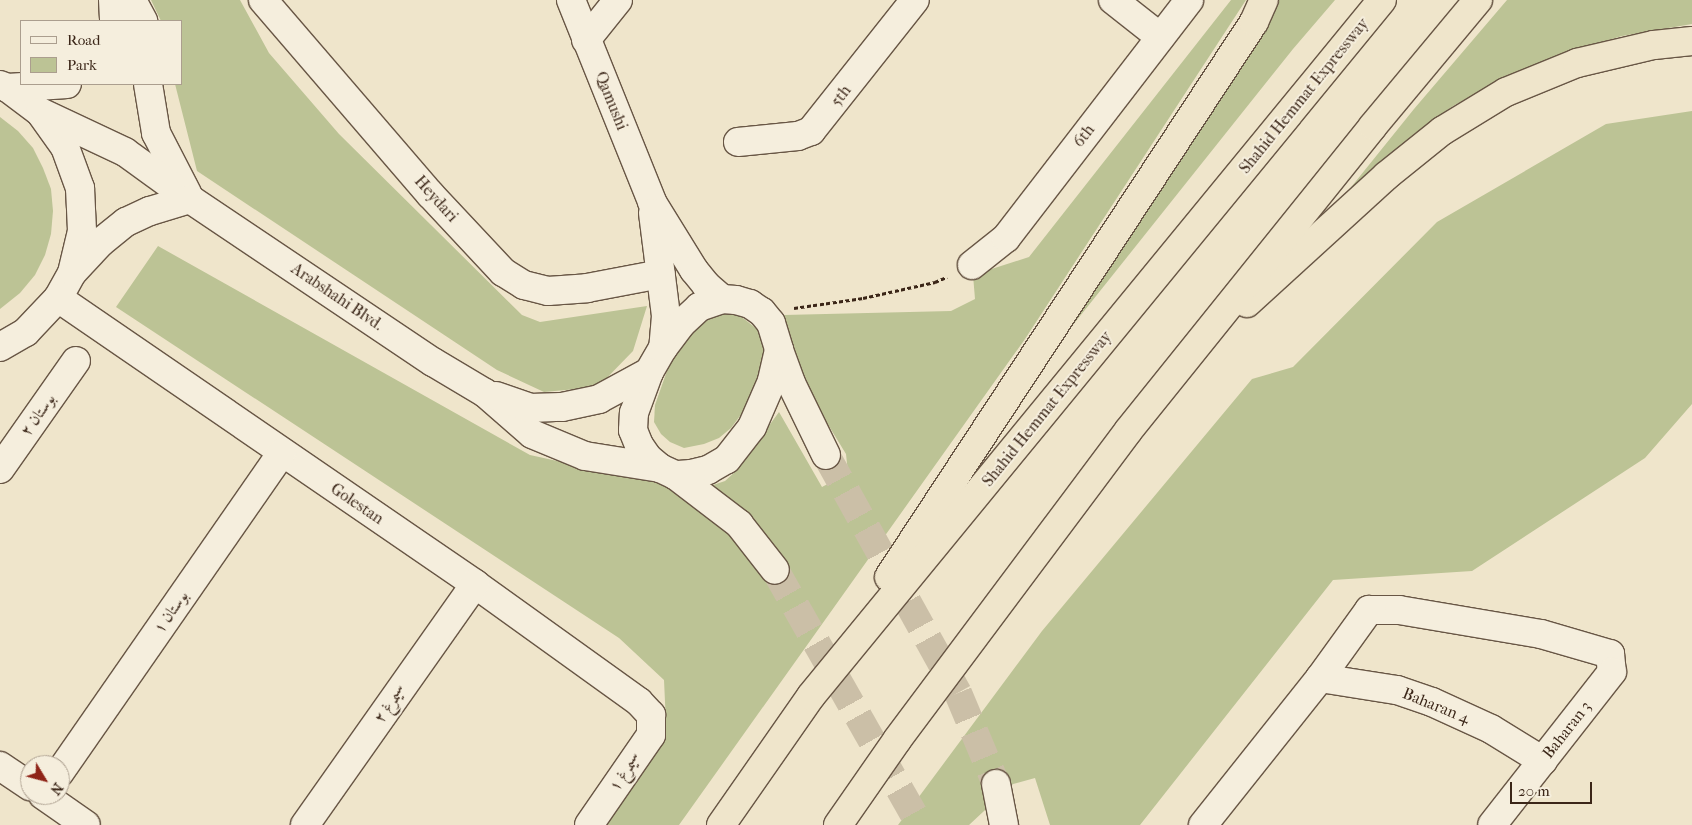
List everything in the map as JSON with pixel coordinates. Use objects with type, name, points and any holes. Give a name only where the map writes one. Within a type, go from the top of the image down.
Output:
[{"type":"highway","points":[[811,696],[1254,22],[1264,0]]},
{"type":"highway","name":"Shahid Hemmat Expressway","points":[[721,825],[811,696],[1382,0]]},
{"type":"highway","points":[[838,825],[897,740],[1128,431],[1478,0]]},
{"type":"highway","points":[[1187,358],[1386,176],[1442,131],[1506,92],[1577,63],[1654,45],[1692,41]]},
{"type":"street","points":[[113,0],[114,20]]},
{"type":"street","points":[[132,0],[142,20]]},
{"type":"street","name":"Heydari","points":[[263,0],[430,194],[503,272],[524,285],[548,291],[587,288],[661,274]]},
{"type":"street","name":"Qamushi","points":[[571,0],[652,202],[694,270],[706,285],[722,299]]},
{"type":"street","points":[[586,40],[618,0]]},
{"type":"street","name":"5th","points":[[738,142],[798,136],[811,131],[915,0]]},
{"type":"street","points":[[1113,0],[1160,37]]},
{"type":"street","name":"6th","points":[[972,265],[1006,238],[1189,0]]},
{"type":"street","points":[[4,87],[46,85]]},
{"type":"street","points":[[0,347],[26,332],[58,298],[72,273],[101,242],[126,222],[150,211],[190,199],[156,133],[148,85]]},
{"type":"street","points":[[4,87],[40,112],[65,147],[80,188],[82,231],[72,273]]},
{"type":"street","name":"Arabshahi Blvd.","points":[[40,112],[126,152],[190,199],[433,362],[485,392],[530,408],[562,407],[599,398],[649,372]]},
{"type":"street","name":"Qamushi","points":[[652,202],[666,316],[663,348]]},
{"type":"street","name":"Golestan","points":[[58,298],[475,584],[639,702],[651,715]]},
{"type":"street","points":[[775,570],[739,524],[648,458],[633,430],[634,413],[649,372],[663,348],[681,324],[700,307],[722,299],[750,304],[762,312],[772,323],[778,350],[791,383],[826,455]]},
{"type":"street","points":[[668,471],[691,474],[708,470],[727,459],[740,443],[762,408],[772,381],[778,350]]},
{"type":"street","name":"بوستان ۲","points":[[0,469],[76,360]]},
{"type":"street","name":"Arabshahi Blvd.","points":[[485,392],[532,434],[586,456],[668,471]]},
{"type":"street","name":"بوستان ۱","points":[[70,758],[282,453]]},
{"type":"street","name":"سیمرغ ۲","points":[[305,825],[475,584]]},
{"type":"street","name":"Baharan 3","points":[[1320,678],[1369,610],[1399,610],[1541,634],[1610,654],[1612,672],[1492,825]]},
{"type":"street","points":[[1204,825],[1320,678]]},
{"type":"street","name":"Baharan 4","points":[[1320,678],[1397,690],[1432,702],[1491,729],[1543,761]]},
{"type":"street","name":"سیمرغ ۱","points":[[588,825],[651,735],[651,715]]},
{"type":"street","points":[[0,766],[20,779]]},
{"type":"street","points":[[996,784],[1004,825]]},
{"type":"street","points":[[57,805],[86,825]]},
{"type":"path","points":[[762,312],[863,298],[926,284],[972,265]]},
{"type":"green space","points":[[151,0],[240,0],[269,53],[339,134],[522,315],[540,322],[647,306],[633,351],[598,387],[544,392],[497,370],[197,171],[175,85],[182,85],[182,20],[161,20]]},
{"type":"green space","points":[[1231,0],[1246,0],[1025,339],[679,825],[602,825],[666,724],[664,680],[619,638],[116,307],[158,246],[530,455],[671,486],[729,528],[768,576],[793,577],[765,536],[713,485],[725,481],[736,471],[779,412],[822,487],[848,473],[846,454],[799,377],[784,315],[951,311],[975,299],[973,275],[1029,257]]},
{"type":"green space","points":[[1277,0],[1335,0],[1293,49],[1049,355],[1263,28]]},
{"type":"green space","points":[[1507,0],[1692,0],[1692,24],[1622,36],[1565,53],[1506,77],[1453,106],[1414,134],[1323,222],[1414,109]]},
{"type":"green space","points":[[1692,111],[1692,404],[1645,458],[1472,571],[1333,580],[1140,825],[1050,825],[1035,778],[1013,784],[969,825],[898,825],[1042,631],[1252,379],[1293,367],[1437,222],[1606,124]]},
{"type":"green space","points":[[0,117],[18,131],[33,148],[51,189],[53,211],[51,234],[45,255],[35,275],[20,293],[0,309]]},
{"type":"green space","points":[[720,311],[739,315],[757,329],[765,349],[763,369],[746,408],[731,428],[719,438],[704,444],[684,448],[670,442],[661,434],[654,422],[655,405],[668,368],[686,334],[702,316]]},
{"type":"tunnel","points":[[826,455],[958,693],[996,784]]},
{"type":"tunnel","points":[[775,570],[920,825]]}]
